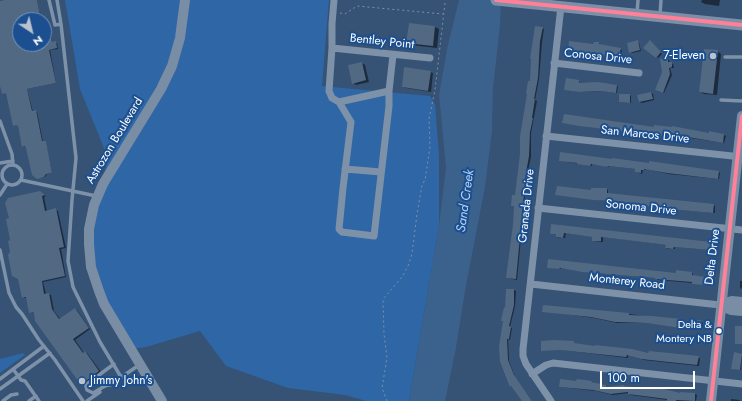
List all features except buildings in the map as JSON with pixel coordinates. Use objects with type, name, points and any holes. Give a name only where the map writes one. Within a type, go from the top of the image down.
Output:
[{"type":"main road","name":"Astrozon Boulevard","points":[[162,401],[104,304],[91,267],[89,244],[92,212],[97,197],[108,174],[161,89],[172,66],[180,38],[185,0]]},
{"type":"main road","points":[[496,0],[523,3],[561,3],[637,15],[742,25]]},
{"type":"main road","name":"Delta Drive","points":[[711,401],[720,305],[740,157],[742,116]]},
{"type":"main road","name":"Monterey Road","points":[[720,305],[732,301],[742,302]]},
{"type":"main road","name":"Monterey Road","points":[[720,305],[731,310],[742,311]]},
{"type":"street","name":"Bentley Point","points":[[334,0],[329,91],[332,98],[339,102],[351,122],[339,229],[342,232],[374,236],[381,172]]},
{"type":"street","name":"Granada Drive","points":[[551,401],[532,374],[523,356],[561,3]]},
{"type":"street","name":"Bentley Point","points":[[332,48],[430,58]]},
{"type":"street","points":[[345,169],[381,172],[389,106],[393,55]]},
{"type":"street","name":"Conosa Drive","points":[[554,63],[639,73]]},
{"type":"street","points":[[339,102],[389,91]]},
{"type":"street","name":"San Marcos Drive","points":[[546,136],[740,157]]},
{"type":"street","name":"Sonoma Drive","points":[[538,208],[742,230]]},
{"type":"street","name":"Monterey Road","points":[[530,284],[720,305]]},
{"type":"street","points":[[532,374],[546,365],[553,363],[742,384]]},
{"type":"lane","points":[[49,0],[55,25],[62,24]]},
{"type":"lane","points":[[57,0],[62,24],[76,158],[68,261],[74,287],[100,342],[121,377]]},
{"type":"lane","points":[[637,15],[638,0]]},
{"type":"lane","points":[[660,17],[661,0]]},
{"type":"lane","points":[[725,57],[742,57]]},
{"type":"lane","points":[[721,100],[742,101]]},
{"type":"lane","points":[[0,122],[8,143],[13,163]]},
{"type":"lane","points":[[0,163],[13,163],[20,168],[22,172],[21,180],[14,185],[7,184],[1,178],[2,171],[13,163]]},
{"type":"lane","points":[[21,180],[97,197]]},
{"type":"lane","points":[[0,194],[7,184]]},
{"type":"lane","points":[[0,250],[9,293],[16,307],[85,401]]},
{"type":"lane","points":[[0,379],[44,346]]},
{"type":"lane","points":[[0,388],[50,353]]},
{"type":"lane","points":[[90,393],[86,386],[88,383],[114,364]]},
{"type":"lane","points":[[85,401],[140,364]]},
{"type":"lane","points":[[13,369],[21,380],[26,381],[39,401]]},
{"type":"lane","points":[[85,401],[90,393],[97,392],[105,386],[111,384]]},
{"type":"lane","points":[[3,401],[11,395],[17,394]]},
{"type":"lane","points":[[29,401],[36,396]]},
{"type":"path","points":[[387,401],[382,388],[387,358],[384,334],[383,298],[402,277],[412,254],[416,214],[422,185],[425,180],[430,147],[429,119],[435,90],[445,3]]},
{"type":"path","points":[[333,12],[345,14],[357,6],[444,14]]},
{"type":"shaded area","points":[[65,0],[329,0],[322,86],[430,96],[435,104],[439,155],[439,226],[409,401],[366,401],[345,395],[288,388],[226,366],[200,331],[146,347],[131,349],[94,279],[89,244],[108,158],[80,89]]},
{"type":"shaded area","points":[[23,353],[25,355],[0,373],[0,359]]},
{"type":"water","name":"Sand Creek","points":[[459,0],[501,0],[500,25],[493,89],[492,131],[485,187],[445,401],[409,401],[439,226],[446,167],[439,95],[447,49]]},
{"type":"transit line","points":[[496,0],[742,25]]},
{"type":"transit line","points":[[711,401],[742,116]]},
{"type":"place","name":"7-Eleven","points":[[713,56]]},
{"type":"place","name":"Delta & Montery NB","points":[[719,331]]},
{"type":"place","name":"Jimmy John's","points":[[82,381]]}]
